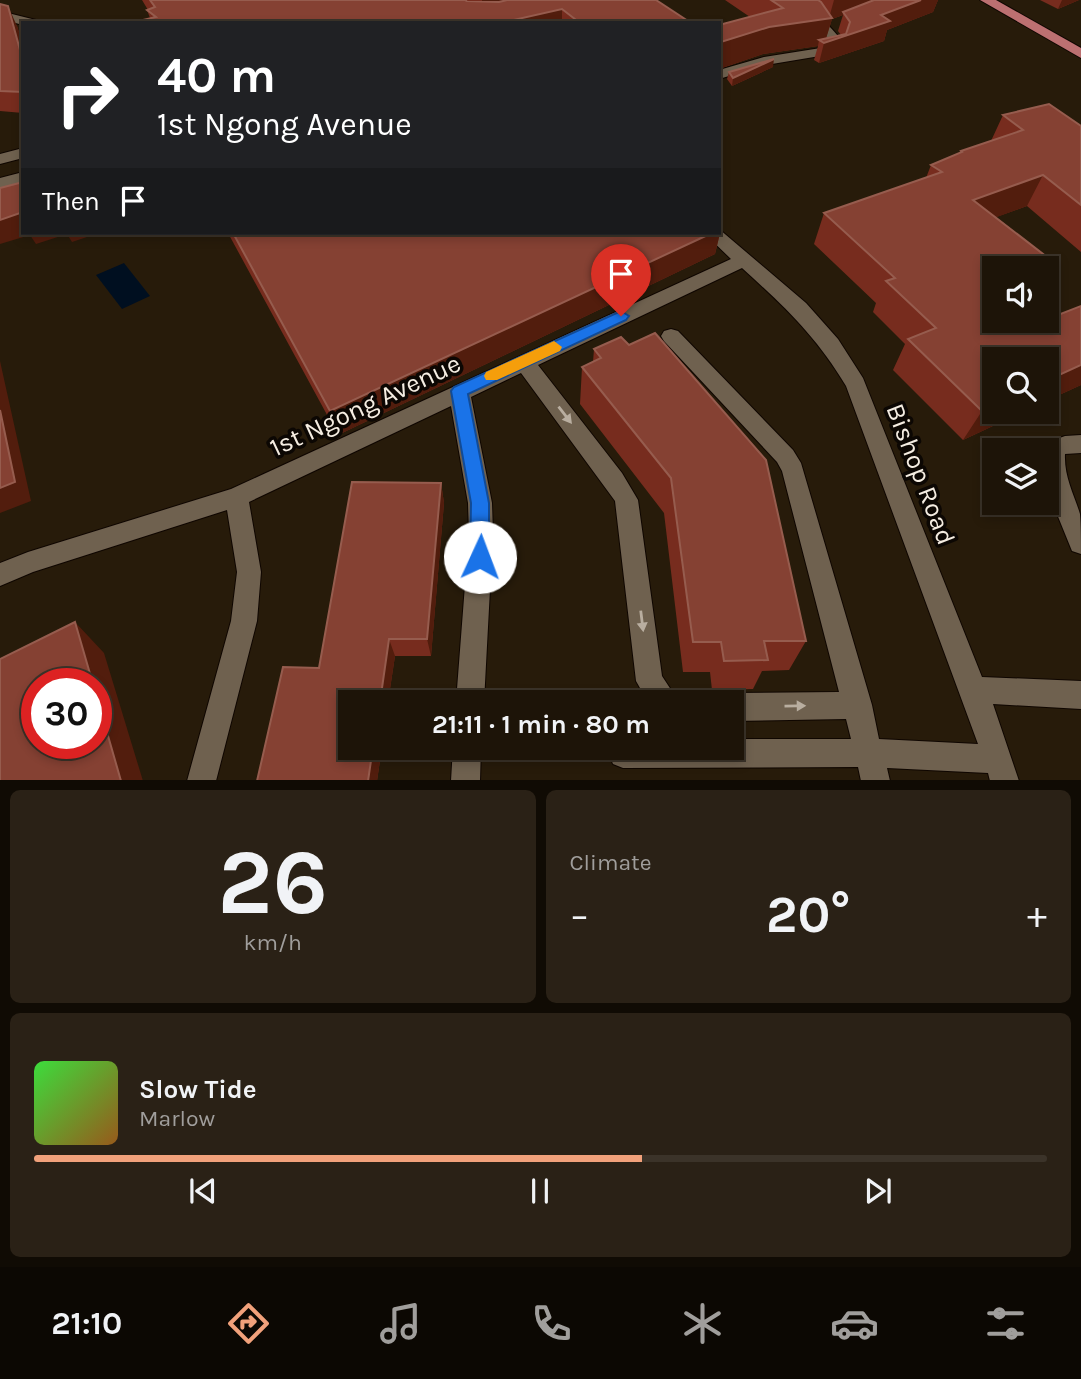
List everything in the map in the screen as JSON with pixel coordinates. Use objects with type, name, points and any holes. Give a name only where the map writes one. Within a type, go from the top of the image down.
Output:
[{"type":"main road","points":[[987,0],[1081,54]]},
{"type":"main road","points":[[1036,26],[1081,42]]},
{"type":"street","points":[[721,74],[764,61],[833,50],[835,41],[832,27],[784,0]]},
{"type":"street","points":[[0,15],[27,21]]},
{"type":"street","points":[[0,159],[21,154]]},
{"type":"street","points":[[0,183],[21,178]]},
{"type":"street","name":"Bishop Road","points":[[715,235],[799,308],[831,344],[856,384],[974,690],[1001,770]]},
{"type":"street","name":"1st Ngong Avenue","points":[[0,575],[28,563],[237,497],[744,260]]},
{"type":"street","points":[[671,336],[785,456],[793,470],[873,767]]},
{"type":"street","points":[[523,361],[614,480],[626,500],[649,681],[656,690]]},
{"type":"street","points":[[459,391],[480,503],[481,533],[471,690]]},
{"type":"street","points":[[1081,444],[1065,444],[1054,449],[1052,461],[1055,480],[1081,543]]},
{"type":"street","points":[[201,780],[244,621],[248,572],[237,497]]},
{"type":"street","points":[[974,690],[1081,695]]},
{"type":"street","points":[[744,707],[858,705]]},
{"type":"street","points":[[465,780],[466,760]]},
{"type":"street","points":[[738,760],[1001,770]]},
{"type":"water","points":[[124,263],[150,296],[122,309],[96,275]]},
{"type":"building","points":[[150,0],[656,0],[688,21],[577,21],[562,9],[509,21],[139,21],[156,17],[147,10],[155,7]]},
{"type":"building","points":[[771,0],[818,0],[832,18],[769,27],[721,42],[721,24],[783,8]]},
{"type":"building","points":[[874,0],[921,0],[881,15],[890,21],[824,43],[819,40],[846,34],[850,22],[843,12]]},
{"type":"building","points":[[0,4],[8,6],[21,54],[21,92],[0,91]]},
{"type":"building","points":[[774,59],[733,78],[729,72]]},
{"type":"building","points":[[1049,104],[1081,126],[1081,205],[1043,175],[973,200],[1046,256],[982,256],[982,333],[1059,333],[1059,315],[1081,306],[1081,365],[1059,375],[1059,347],[982,347],[982,411],[908,339],[936,328],[886,281],[895,278],[824,213],[942,172],[931,165],[961,151],[1023,130],[1003,115]]},
{"type":"building","points":[[21,183],[21,215],[20,213],[0,220],[0,188]]},
{"type":"building","points":[[234,235],[708,235],[330,411]]},
{"type":"building","points":[[655,333],[766,460],[806,641],[764,641],[768,660],[724,661],[721,642],[693,642],[671,478],[582,367],[601,358],[594,349],[621,337],[629,345]]},
{"type":"building","points":[[0,410],[15,482],[0,488]]},
{"type":"building","points":[[352,482],[441,483],[427,639],[389,639],[382,690],[338,690],[338,760],[371,760],[368,780],[257,780],[283,667],[319,668]]},
{"type":"building","points":[[75,622],[88,668],[21,668],[21,759],[112,759],[112,750],[121,780],[0,780],[0,659]]},
{"type":"slow traffic","points":[[491,376],[554,347]]},
{"type":"route","points":[[480,557],[480,503],[459,391],[621,316]]}]
